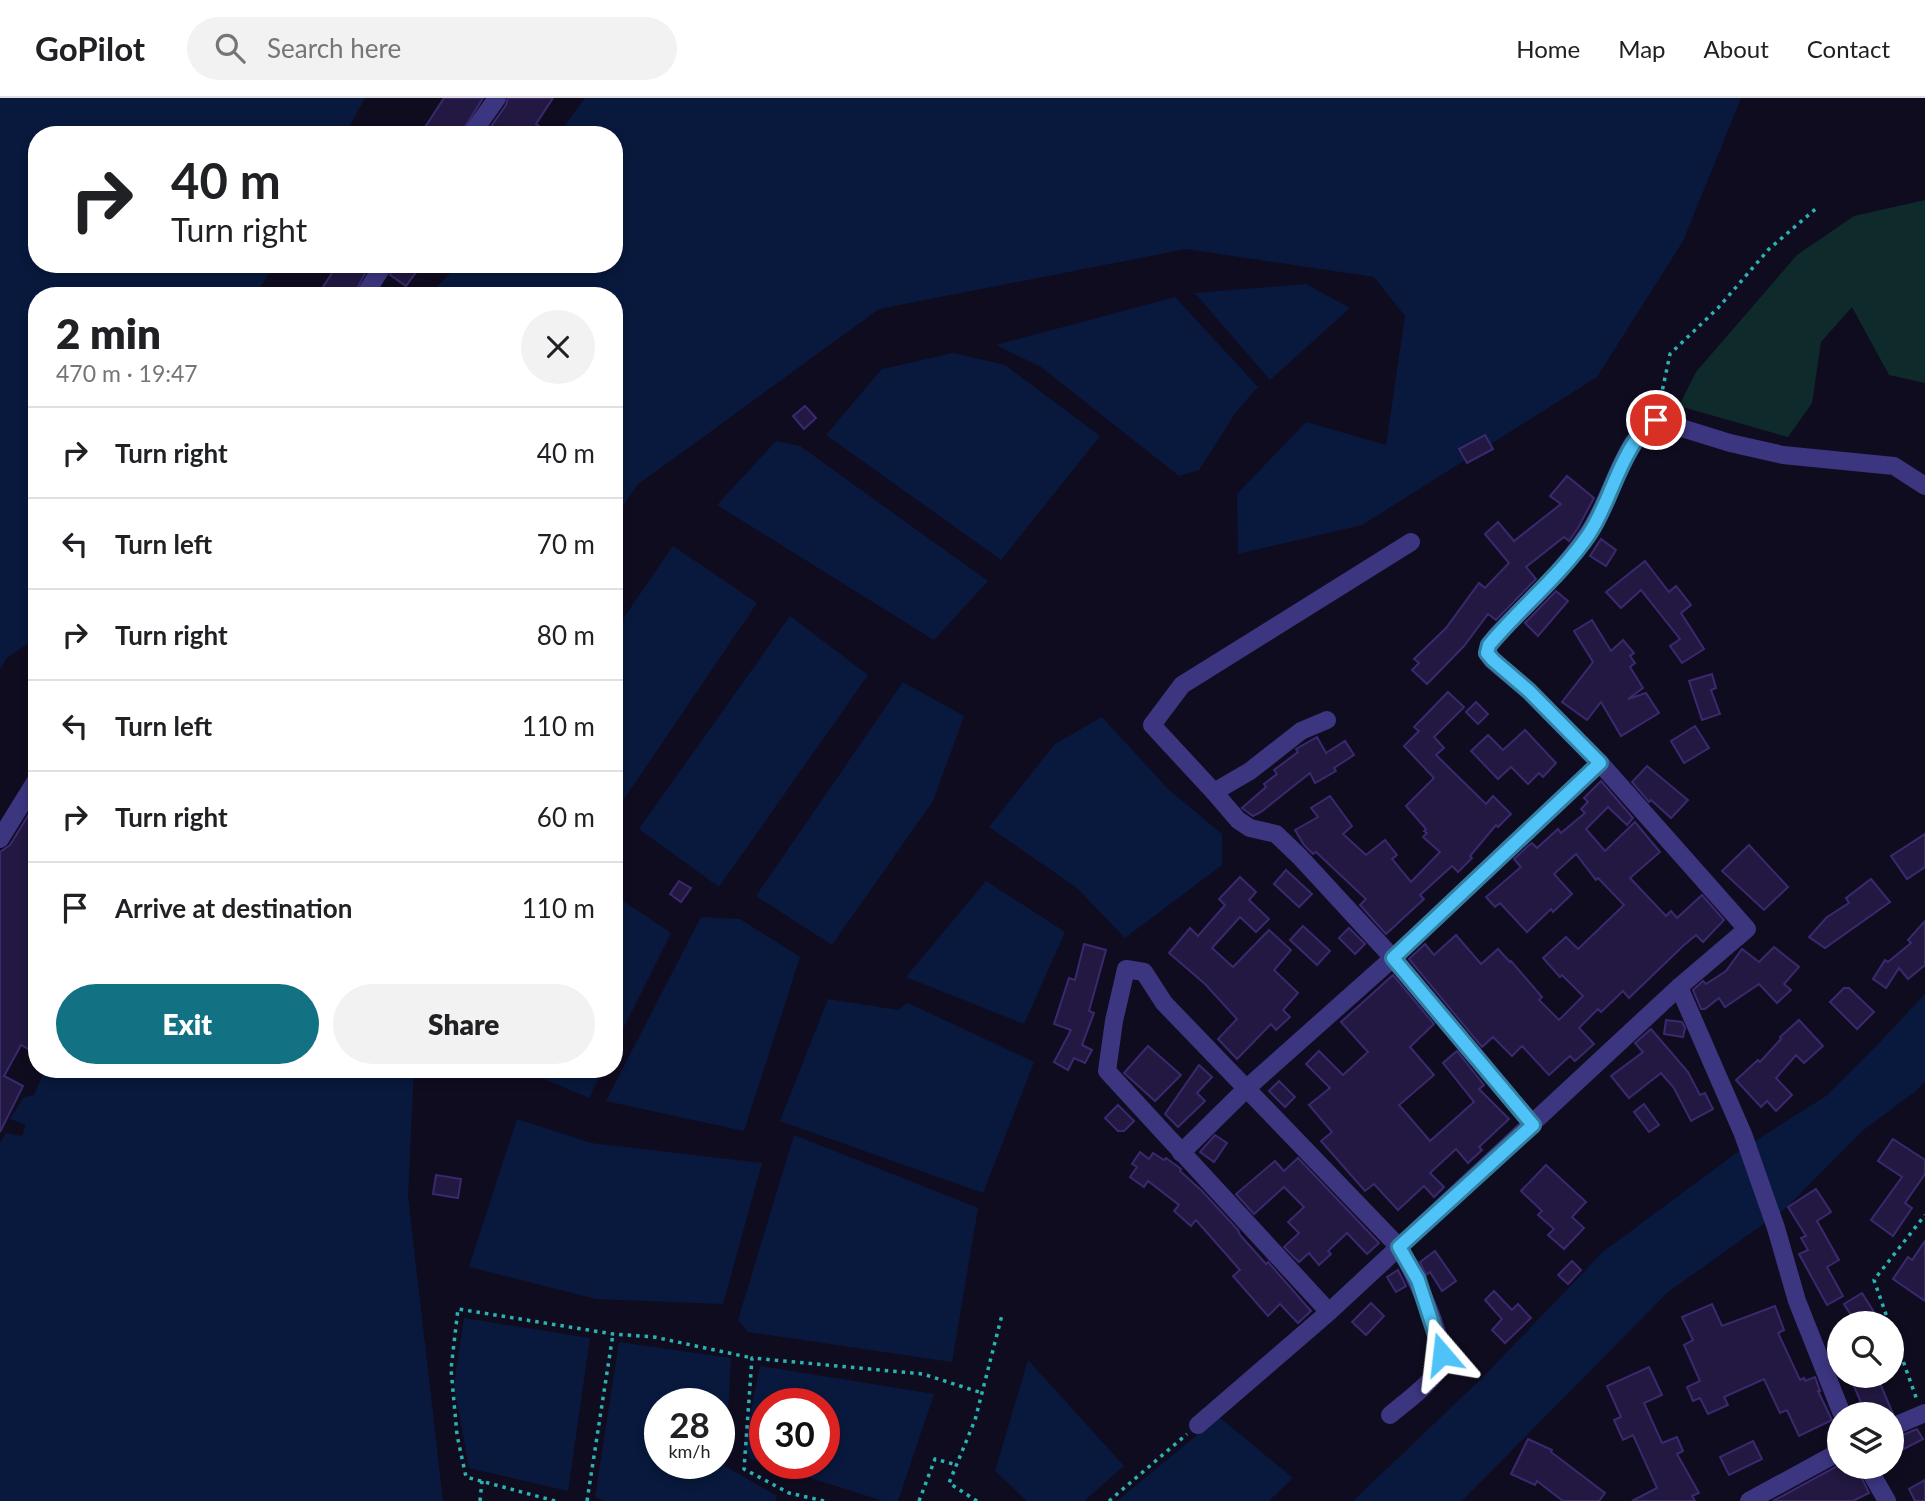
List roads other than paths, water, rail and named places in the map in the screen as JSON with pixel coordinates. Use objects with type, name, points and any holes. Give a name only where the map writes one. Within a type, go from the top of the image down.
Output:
[{"type":"street","points":[[477,126],[497,98]]},
{"type":"street","points":[[1198,1425],[1329,1312],[1679,987],[1747,929],[1600,763],[1487,653],[1489,645],[1570,559],[1587,536],[1601,514],[1612,483],[1634,441],[1656,420],[1730,443],[1783,455],[1894,466],[1925,486]]},
{"type":"street","points":[[1412,542],[1182,685],[1152,725],[1238,820],[1250,828],[1276,834],[1393,958],[1533,1125]]},
{"type":"street","points":[[1214,792],[1250,771],[1301,732],[1327,720]]},
{"type":"street","points":[[1181,1153],[1247,1088],[1393,958],[1600,763]]},
{"type":"street","points":[[0,839],[28,794]]},
{"type":"street","points":[[1329,1312],[1107,1070],[1114,1021],[1126,969],[1144,972],[1164,1003],[1399,1247],[1418,1280],[1442,1354],[1436,1373],[1390,1415]]},
{"type":"street","points":[[1679,987],[1743,1134],[1776,1228],[1797,1301],[1837,1402]]},
{"type":"street","points":[[1904,1422],[1923,1413]]},
{"type":"street","points":[[1749,1501],[1827,1459]]},
{"type":"street","points":[[1874,1479],[1887,1501]]},
{"type":"water","points":[[0,98],[365,98],[350,126],[28,126],[28,273],[269,273],[261,287],[28,287],[28,643],[7,658],[0,669]]},
{"type":"water","points":[[585,98],[1741,98],[1683,241],[1597,377],[1362,525],[1238,554],[1237,494],[1306,422],[1386,445],[1405,316],[1374,277],[1186,249],[879,309],[637,485],[623,506],[623,287],[437,287],[450,273],[623,273],[623,126],[565,126]]},
{"type":"water","points":[[1306,284],[1350,308],[1270,380],[1195,293]]},
{"type":"water","points":[[1175,297],[1258,387],[1236,412],[1199,470],[1179,476],[1041,367],[996,345]]},
{"type":"water","points":[[953,353],[1005,365],[1100,436],[1001,560],[826,435],[882,369]]},
{"type":"water","points":[[776,441],[800,446],[988,581],[934,640],[717,505]]},
{"type":"water","points":[[673,546],[757,603],[624,799],[623,798],[623,619]]},
{"type":"water","points":[[790,616],[868,675],[719,887],[639,829]]},
{"type":"water","points":[[903,682],[964,716],[933,801],[832,945],[756,896]]},
{"type":"water","points":[[1102,717],[1168,789],[1222,834],[1222,865],[1125,938],[1077,888],[989,827],[1055,744]]},
{"type":"water","points":[[986,881],[1065,932],[1024,1024],[906,977]]},
{"type":"water","points":[[623,901],[671,933],[623,1029]]},
{"type":"water","points":[[701,917],[740,919],[800,957],[744,1131],[606,1101],[618,1078],[623,1078],[623,1068]]},
{"type":"water","points":[[1925,994],[1925,1081],[1917,1090],[1861,1132],[1786,1208],[1668,1292],[1462,1501],[1353,1501],[1482,1378],[1604,1251],[1735,1154],[1826,1096]]},
{"type":"water","points":[[828,999],[898,1010],[908,1003],[1034,1062],[983,1193],[780,1121]]},
{"type":"water","points":[[41,1078],[414,1078],[408,1196],[443,1501],[0,1501],[0,1142],[6,1133],[22,1136],[26,1125],[10,1119],[24,1097],[34,1095]]},
{"type":"water","points":[[542,1078],[599,1078],[589,1098]]},
{"type":"water","points":[[517,1119],[591,1143],[762,1163],[723,1304],[596,1299],[469,1267]]},
{"type":"water","points":[[794,1135],[978,1208],[952,1362],[748,1332],[738,1320]]},
{"type":"water","points":[[464,1318],[590,1338],[568,1491],[469,1468],[454,1385]]},
{"type":"water","points":[[619,1342],[731,1358],[729,1388],[644,1388],[644,1479],[735,1479],[735,1472],[777,1496],[775,1501],[605,1501],[595,1497]]},
{"type":"water","points":[[1028,1360],[1124,1466],[1084,1501],[1027,1501],[995,1471]]},
{"type":"water","points":[[760,1366],[934,1394],[898,1501],[883,1501],[813,1479],[840,1479],[840,1388],[756,1388]]},
{"type":"water","points":[[1219,1417],[1293,1478],[1269,1501],[1117,1501]]},
{"type":"water","points":[[749,1420],[749,1457],[744,1445]]}]
